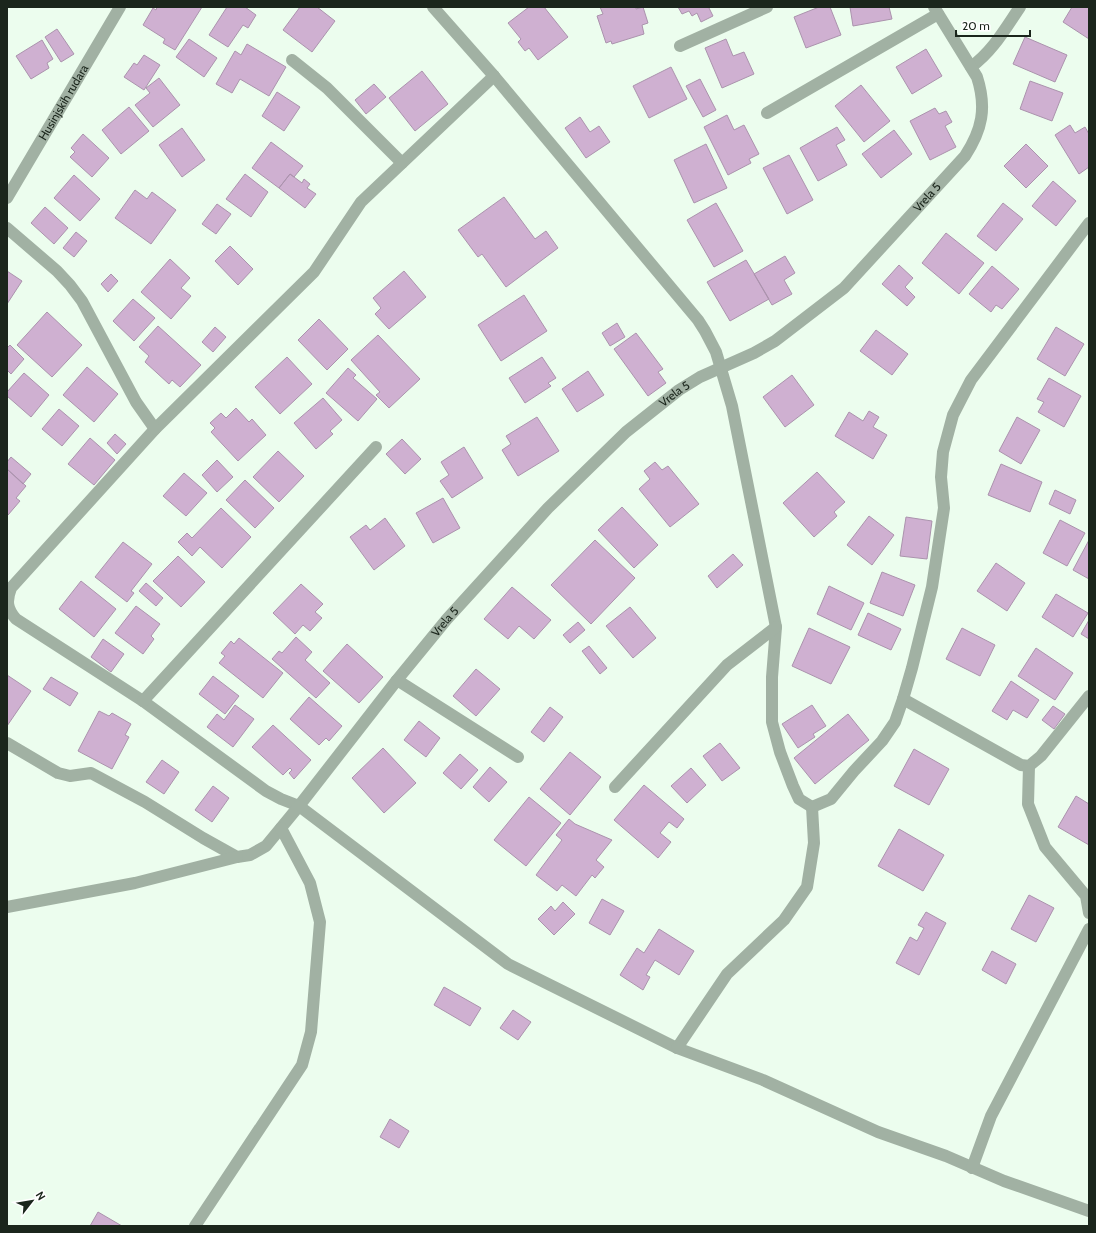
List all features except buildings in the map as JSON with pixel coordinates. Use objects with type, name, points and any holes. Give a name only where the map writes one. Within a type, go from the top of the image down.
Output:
[{"type":"street","name":"Husinjskih rudara","points":[[7,198],[120,7]]},
{"type":"street","points":[[433,7],[494,76],[698,320],[710,340],[721,367],[732,406],[776,627],[772,677],[772,722],[780,752],[793,786],[800,799],[812,807]]},
{"type":"street","points":[[680,46],[767,7]]},
{"type":"street","points":[[971,67],[990,50],[1020,7]]},
{"type":"street","points":[[766,113],[936,10]]},
{"type":"street","name":"Vrela 5","points":[[7,907],[134,883],[250,855],[266,846],[447,619],[537,520],[626,432],[679,390],[700,376],[754,353],[775,341],[844,288],[965,156],[977,136],[983,104],[981,89],[977,77],[936,10]]},
{"type":"street","points":[[292,60],[327,88],[402,163]]},
{"type":"street","points":[[494,76],[360,202],[314,272],[155,429],[11,588],[8,600],[10,612],[16,619],[143,700],[266,790],[281,799],[299,806],[508,964],[677,1048],[763,1080],[878,1132],[946,1156],[1004,1181],[1089,1211]]},
{"type":"street","points":[[812,807],[831,799],[854,771],[882,741],[895,722],[912,668],[932,587],[944,508],[941,477],[943,452],[953,415],[971,380],[1089,223]]},
{"type":"street","points":[[7,228],[57,271],[82,301],[136,402],[155,429]]},
{"type":"street","points":[[143,700],[376,447]]},
{"type":"street","points":[[615,787],[727,665],[776,627]]},
{"type":"street","points":[[397,680],[518,757]]},
{"type":"street","points":[[903,699],[1021,765],[1029,766],[1041,756],[1089,696]]},
{"type":"street","points":[[7,743],[58,773],[70,776],[91,773],[145,802],[237,857]]},
{"type":"street","points":[[1029,766],[1028,804],[1045,847],[1086,896],[1089,913]]},
{"type":"street","points":[[677,1048],[727,974],[784,920],[807,888],[814,843],[812,807]]},
{"type":"street","points":[[195,1226],[302,1065],[311,1032],[320,922],[310,883],[281,828]]},
{"type":"street","points":[[972,1168],[991,1116],[1089,929]]}]
